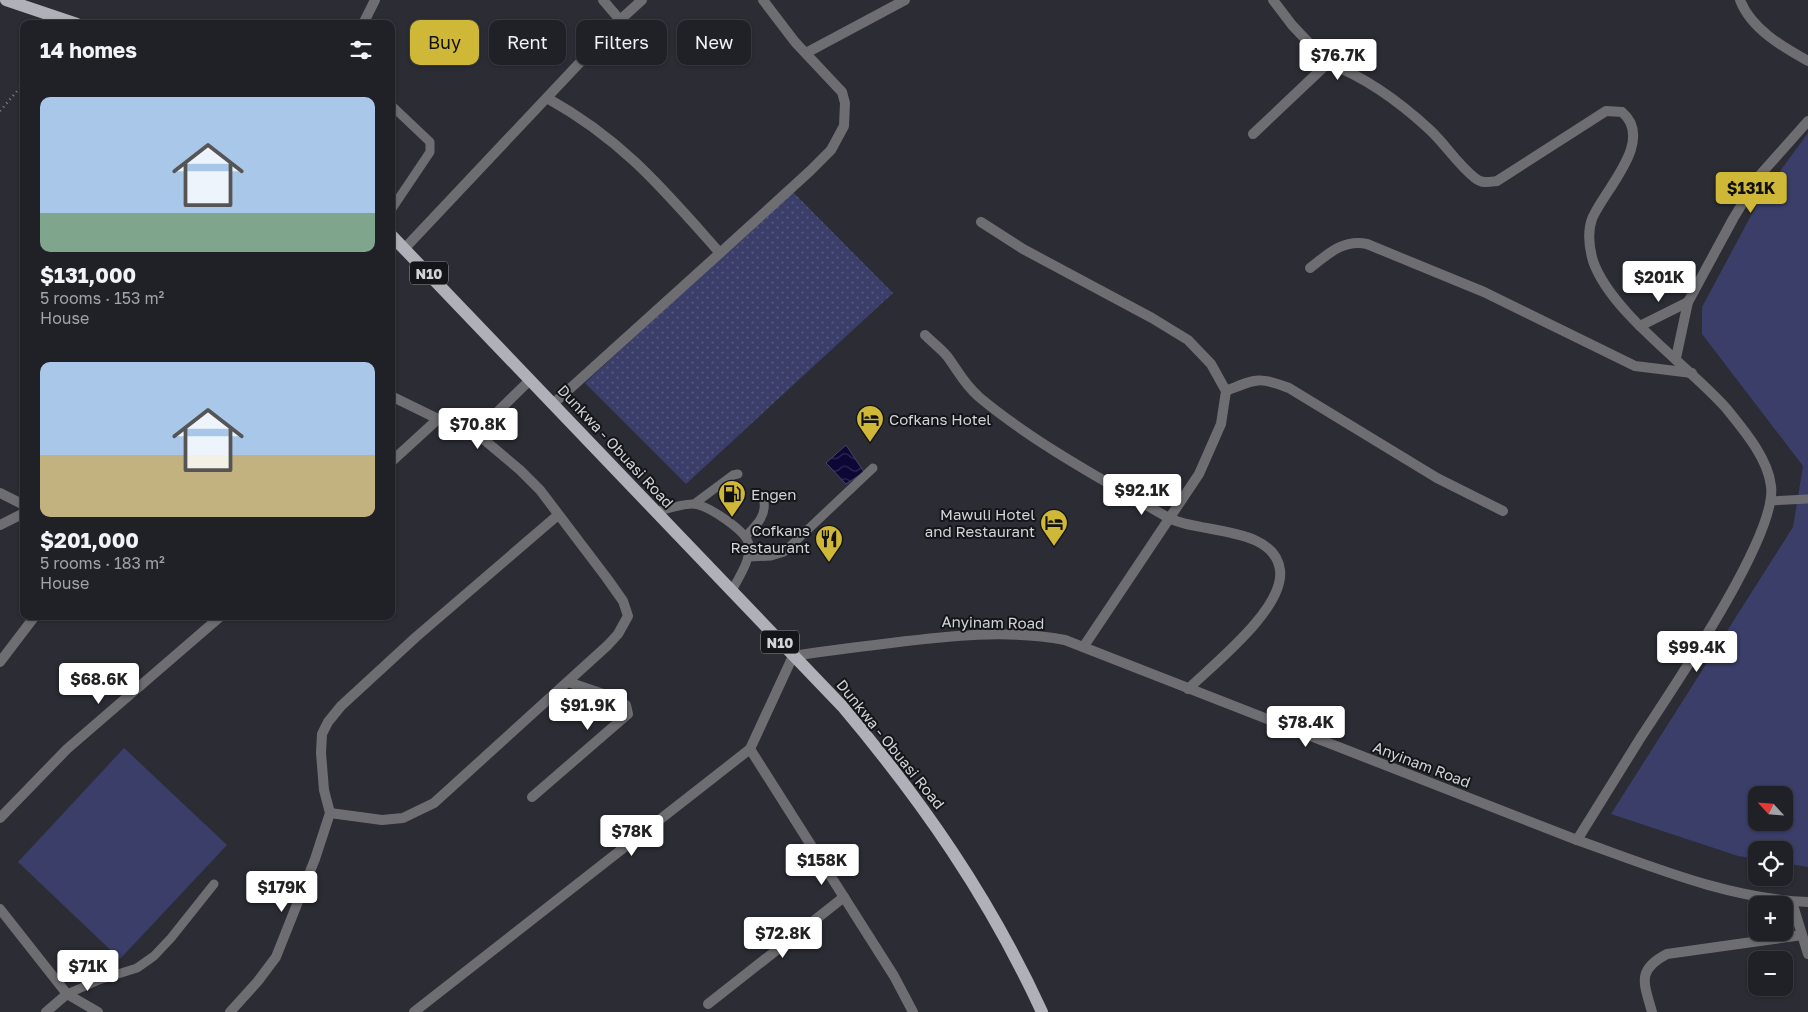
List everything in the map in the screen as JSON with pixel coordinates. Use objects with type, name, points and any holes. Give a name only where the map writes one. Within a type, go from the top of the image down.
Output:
[{"type":"main road","points":[[6,0],[64,20]]},
{"type":"main road","name":"N10","points":[[395,239],[405,248]]},
{"type":"main road","name":"Dunkwa - Obuasi Road","points":[[405,248],[842,706],[928,813],[994,917],[1042,1012]]},
{"type":"street","points":[[365,20],[375,0]]},
{"type":"street","points":[[603,0],[620,20],[642,0]]},
{"type":"street","points":[[554,403],[810,172],[831,150],[844,126],[845,103],[842,92],[806,53],[763,0]]},
{"type":"street","points":[[806,53],[905,0]]},
{"type":"street","points":[[1272,0],[1292,25],[1328,62],[1372,86],[1398,104],[1430,130],[1473,176],[1483,182],[1497,181],[1600,114],[1618,110],[1626,116],[1632,127],[1627,161],[1592,218],[1588,239],[1598,273],[1608,289],[1640,326],[1676,358],[1726,408],[1752,443],[1769,475],[1772,487],[1770,501],[1759,534],[1730,595],[1576,840]]},
{"type":"street","points":[[1740,0],[1748,15],[1760,28],[1808,61]]},
{"type":"street","points":[[1253,134],[1328,62]]},
{"type":"street","points":[[405,248],[578,65]]},
{"type":"street","points":[[547,98],[599,130],[649,172],[720,253]]},
{"type":"street","points":[[1676,358],[1688,302],[1752,186],[1808,121]]},
{"type":"street","points":[[981,222],[1023,249],[1152,318],[1188,340],[1211,364],[1226,391],[1221,424],[1212,449],[1199,474],[1084,646]]},
{"type":"street","points":[[1310,268],[1327,255],[1353,241],[1366,244],[1493,296],[1635,366],[1692,374]]},
{"type":"street","points":[[1640,326],[1688,302]]},
{"type":"street","points":[[925,335],[947,357],[964,383],[994,408],[1054,449],[1170,519],[1239,534],[1256,541],[1274,554],[1280,571],[1278,584],[1267,611],[1188,689]]},
{"type":"street","points":[[1226,391],[1254,380],[1267,379],[1289,388],[1436,478],[1503,511]]},
{"type":"street","points":[[476,433],[530,380]]},
{"type":"street","points":[[330,813],[382,820],[404,818],[434,803],[568,682],[618,634],[625,624],[628,610],[606,577],[540,490],[501,452],[476,433],[438,419],[395,398]]},
{"type":"street","points":[[395,458],[438,419]]},
{"type":"street","points":[[0,493],[20,503]]},
{"type":"street","points":[[0,526],[20,515]]},
{"type":"street","points":[[230,1012],[258,981],[276,957],[291,923],[330,813],[324,790],[321,753],[322,734],[328,722],[342,706],[416,637],[558,515]]},
{"type":"street","points":[[0,662],[32,620]]},
{"type":"street","points":[[0,818],[67,750],[216,620]]},
{"type":"street","name":"Anyinam Road","points":[[793,656],[938,636],[1045,636],[1084,646],[1188,689],[1576,840],[1718,887],[1762,896]]},
{"type":"street","points":[[414,1012],[750,750],[793,656]]},
{"type":"street","points":[[532,797],[628,714],[626,706],[618,699],[568,682]]},
{"type":"street","points":[[750,750],[894,976],[913,1012]]},
{"type":"street","points":[[708,1004],[844,897]]},
{"type":"street","name":"Anyinam Road","points":[[1793,902],[1808,902]]},
{"type":"street","points":[[1793,905],[1808,954]]},
{"type":"street","points":[[0,909],[67,994],[98,1012]]},
{"type":"street","points":[[1652,1012],[1644,982],[1645,974],[1655,960],[1667,954],[1802,935]]},
{"type":"street","points":[[46,1012],[67,994]]},
{"type":"lane","points":[[395,109],[430,142],[430,152],[395,204]]},
{"type":"lane","points":[[748,556],[771,556],[784,552],[873,468]]},
{"type":"lane","points":[[656,512],[694,504],[738,474]]},
{"type":"lane","points":[[1770,501],[1808,499]]},
{"type":"lane","points":[[746,536],[762,518],[765,510],[764,502]]},
{"type":"lane","points":[[694,504],[710,510],[746,536],[749,546],[748,556],[732,592]]},
{"type":"lane","points":[[67,994],[99,980],[137,968],[154,956],[171,938],[214,884]]},
{"type":"path","points":[[0,110],[20,88]]},
{"type":"shaded area","points":[[1808,133],[1808,867],[1793,864],[1793,841],[1748,841],[1748,858],[1611,814],[1793,527],[1803,466],[1702,334],[1702,307],[1761,197]]},
{"type":"shaded area","points":[[791,190],[893,293],[686,484],[585,383]]},
{"type":"shaded area","points":[[124,748],[227,845],[120,959],[18,862]]},
{"type":"water","points":[[846,445],[864,472],[846,484],[826,463]]},
{"type":"place","name":"Cofkans Hotel","points":[[870,443]]},
{"type":"place","name":"Engen","points":[[732,518]]},
{"type":"place","name":"Mawuli Hotel and Restaurant","points":[[1054,547]]},
{"type":"place","name":"Cofkans Restaurant","points":[[829,563]]}]
